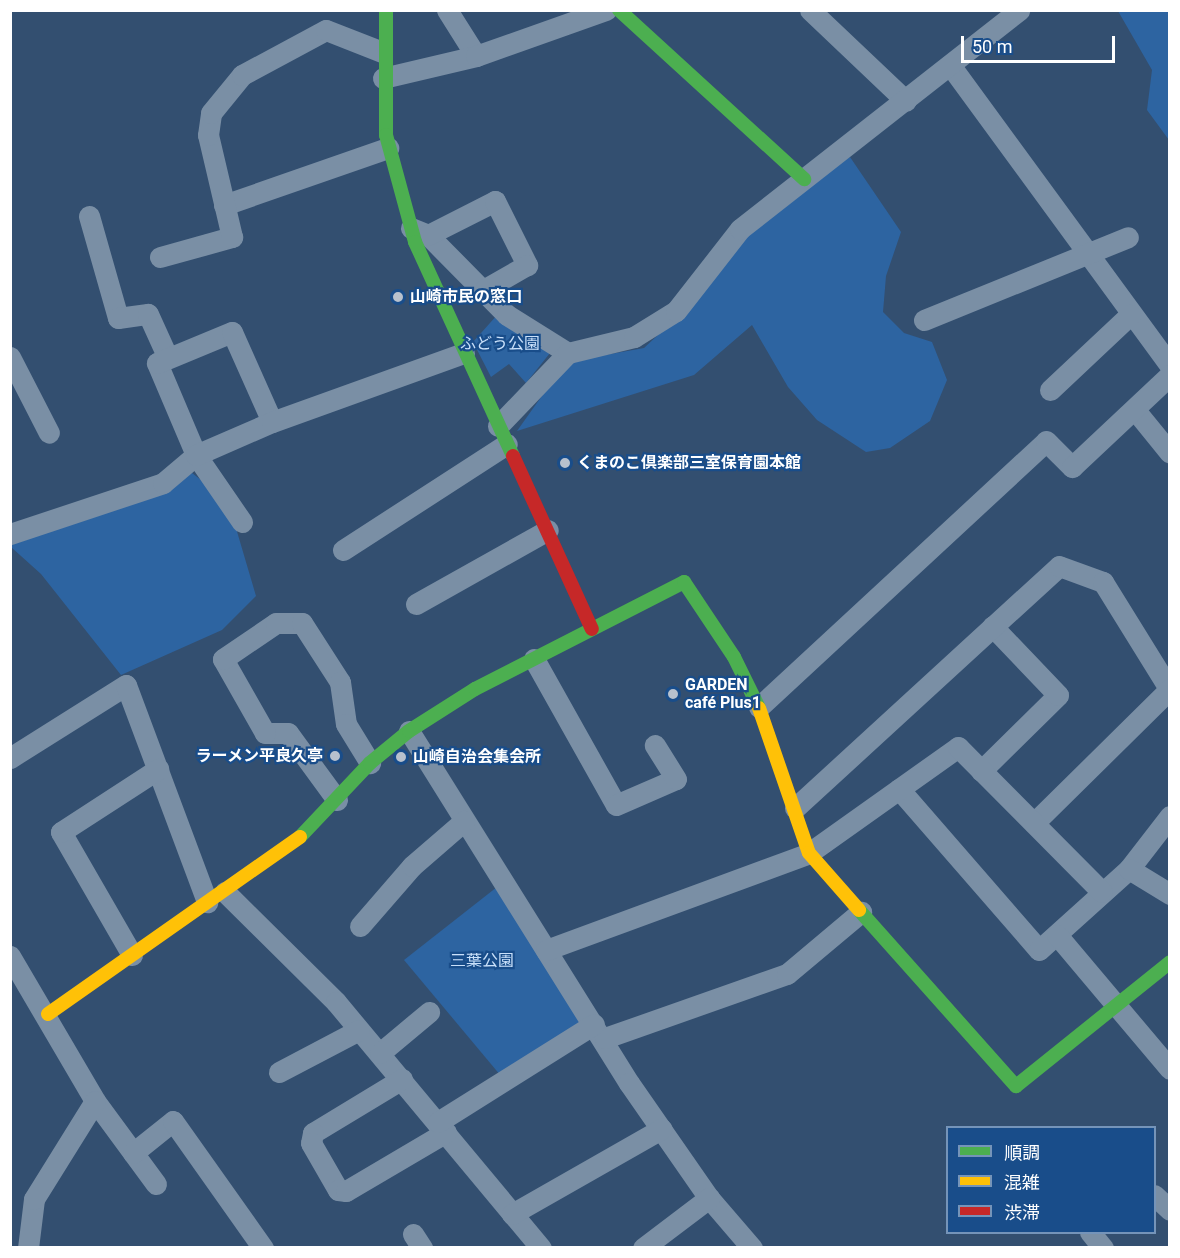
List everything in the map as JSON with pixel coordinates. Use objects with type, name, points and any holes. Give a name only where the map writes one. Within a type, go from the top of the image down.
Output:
[{"type":"street","points":[[447,10],[477,56]]},
{"type":"street","points":[[383,78],[477,56],[606,10]]},
{"type":"street","points":[[619,10],[804,179]]},
{"type":"street","points":[[343,550],[502,435],[568,353],[634,338],[676,311],[740,229],[906,101],[1019,10]]},
{"type":"street","points":[[386,11],[382,52],[388,148],[465,352],[592,629]]},
{"type":"street","points":[[823,14],[906,101]]},
{"type":"street","points":[[160,257],[232,237],[208,135],[211,114],[228,88],[242,75],[326,30],[382,52]]},
{"type":"street","points":[[950,65],[1085,256],[1170,366]]},
{"type":"street","points":[[224,205],[388,148]]},
{"type":"street","points":[[419,232],[495,201],[527,265],[485,289]]},
{"type":"street","points":[[89,216],[118,318],[148,314],[168,358]]},
{"type":"street","points":[[419,232],[485,289],[514,320],[568,353]]},
{"type":"street","points":[[924,320],[1128,237]]},
{"type":"street","points":[[1050,390],[1130,315]]},
{"type":"street","points":[[242,522],[196,455],[157,363],[232,332],[272,422]]},
{"type":"street","points":[[10,534],[164,483],[196,455],[272,422],[465,352]]},
{"type":"street","points":[[10,357],[49,433]]},
{"type":"street","points":[[759,708],[1046,441],[1072,467],[1170,375]]},
{"type":"street","points":[[1135,410],[1170,453]]},
{"type":"street","points":[[416,604],[548,530]]},
{"type":"street","points":[[795,808],[1059,566],[1103,582],[1169,690],[1034,823]]},
{"type":"street","points":[[48,1014],[310,830],[370,763],[408,731],[534,659],[684,582],[759,708],[809,853],[1016,1086],[1170,962]]},
{"type":"street","points":[[337,800],[288,733],[265,733],[223,659],[276,623],[302,623],[340,682],[346,724],[370,763]]},
{"type":"street","points":[[981,771],[1058,695],[992,626]]},
{"type":"street","points":[[534,659],[616,805],[676,779],[655,745]]},
{"type":"street","points":[[10,758],[126,685],[158,770],[216,897],[359,1029],[512,1214],[531,1244]]},
{"type":"street","points":[[408,731],[661,1129],[709,1198],[752,1248]]},
{"type":"street","points":[[546,950],[809,853],[958,747],[1102,892]]},
{"type":"street","points":[[132,955],[61,832],[158,770]]},
{"type":"street","points":[[899,789],[1039,950],[1129,869],[1170,816]]},
{"type":"street","points":[[360,926],[412,866],[464,821]]},
{"type":"street","points":[[1129,869],[1170,894]]},
{"type":"street","points":[[402,1079],[313,1133],[311,1143],[338,1190],[346,1191],[442,1127],[599,1031],[787,974],[861,912]]},
{"type":"street","points":[[1057,935],[1170,1069]]},
{"type":"street","points":[[11,957],[48,1014],[95,1101],[156,1185]]},
{"type":"street","points":[[380,1053],[429,1012]]},
{"type":"street","points":[[279,1072],[359,1029]]},
{"type":"street","points":[[28,1248],[34,1199],[95,1101]]},
{"type":"street","points":[[133,1153],[173,1121],[263,1248]]},
{"type":"street","points":[[512,1214],[661,1129]]},
{"type":"street","points":[[1156,1196],[1170,1210]]},
{"type":"street","points":[[643,1248],[709,1198]]},
{"type":"street","points":[[1091,1234],[1103,1248]]},
{"type":"green space","points":[[1118,11],[1169,11],[1169,140],[1147,110],[1152,70]]},
{"type":"green space","points":[[850,157],[901,232],[886,276],[883,312],[904,333],[932,342],[947,380],[930,421],[890,448],[866,452],[817,420],[788,387],[752,325],[694,375],[517,431],[566,362],[644,348],[703,293],[747,233],[796,189]]},
{"type":"green space","name":"ふどう公園","points":[[498,314],[550,353],[526,383],[509,364],[491,377],[473,342]]},
{"type":"green space","points":[[192,473],[228,501],[256,596],[222,630],[121,675],[41,574],[11,547],[11,538],[66,525]]},
{"type":"green space","name":"三葉公園","points":[[497,887],[582,1025],[501,1076],[404,960]]},
{"type":"traffic: fast","points":[[386,10],[386,135],[415,242],[513,456]]},
{"type":"traffic: fast","points":[[619,10],[804,179]]},
{"type":"traffic: fast","points":[[300,837],[370,763],[409,731],[475,689],[684,582],[734,657],[759,708]]},
{"type":"traffic: fast","points":[[859,910],[1016,1086],[1170,962]]},
{"type":"traffic: slow","points":[[759,708],[809,853],[859,910]]},
{"type":"traffic: slow","points":[[48,1014],[300,837]]},
{"type":"traffic: jam","points":[[513,456],[592,629]]},
{"type":"place","name":"山崎市民の窓口","points":[[398,297]]},
{"type":"place","name":"くまのこ倶楽部三室保育園本館","points":[[565,463]]},
{"type":"place","name":"GARDEN café Plus1","points":[[673,694]]},
{"type":"place","name":"ラーメン平良久亭","points":[[335,756]]},
{"type":"place","name":"山崎自治会集会所","points":[[401,757]]}]
